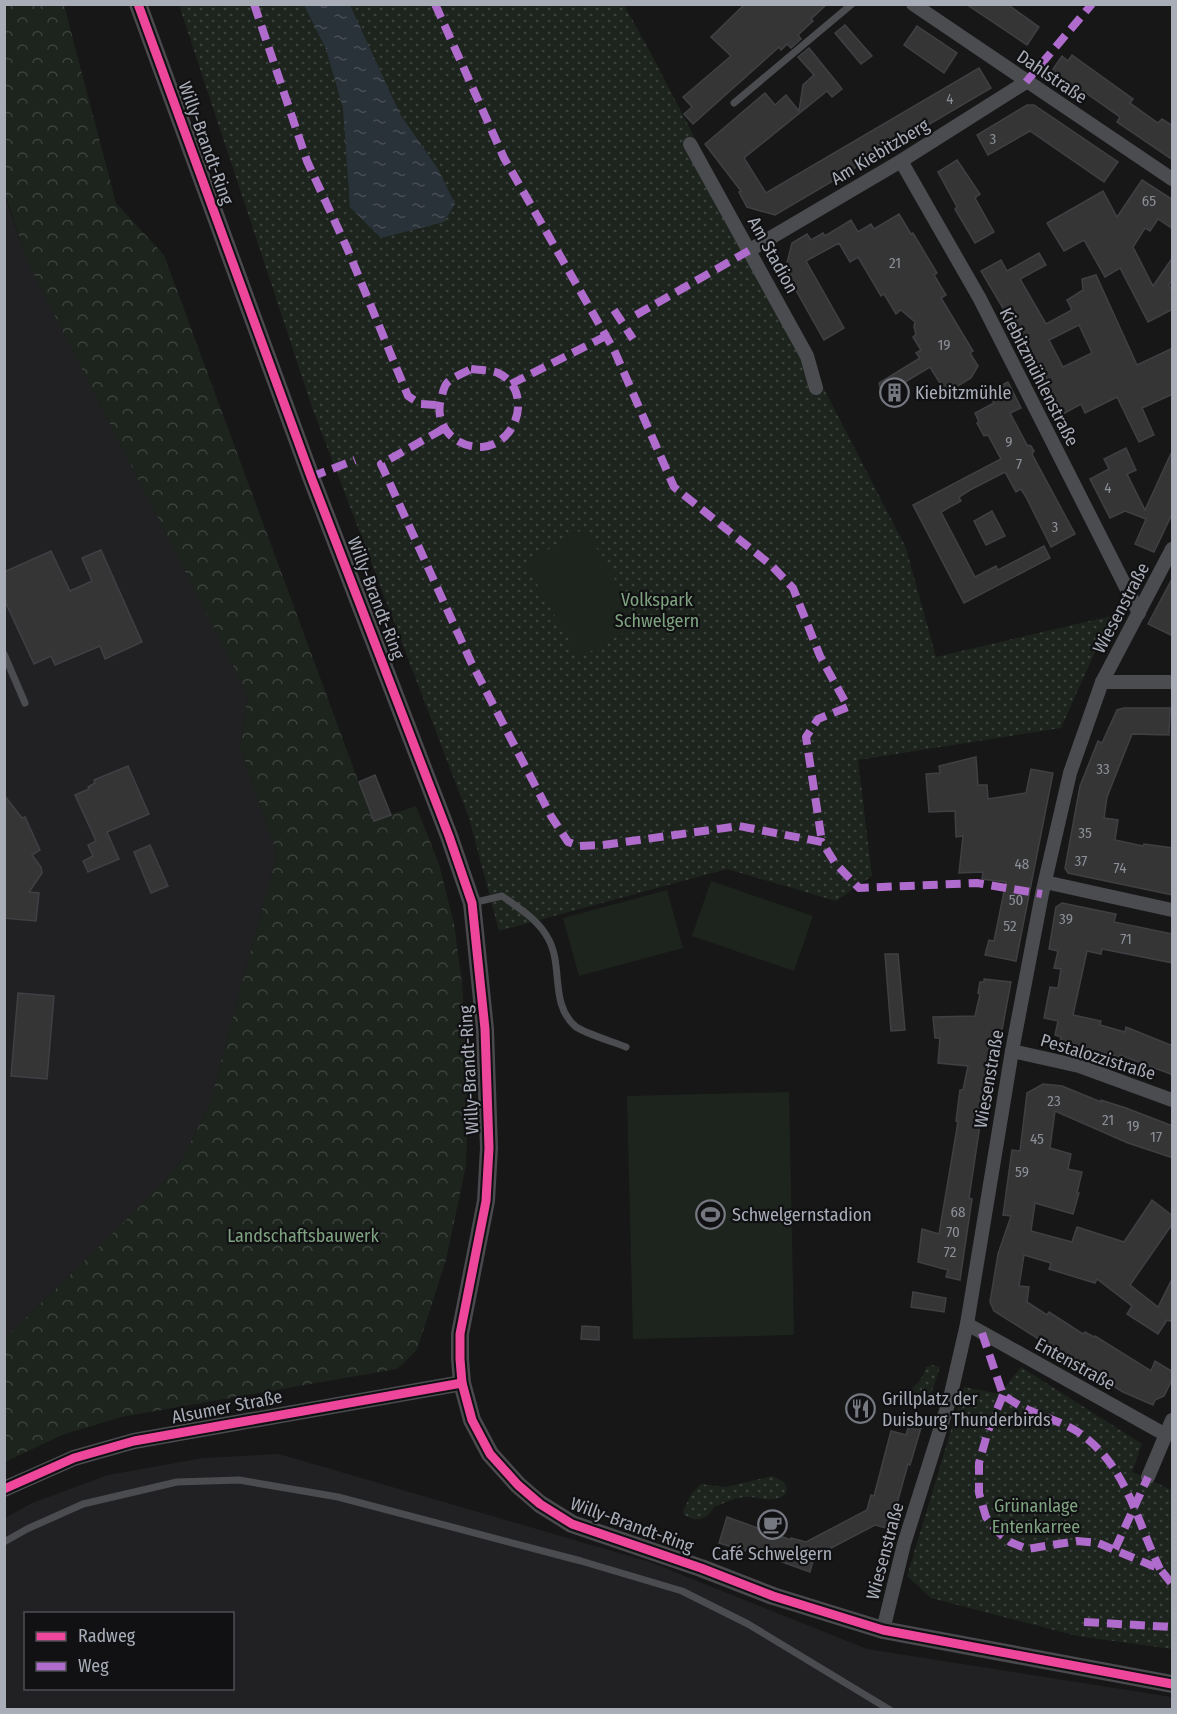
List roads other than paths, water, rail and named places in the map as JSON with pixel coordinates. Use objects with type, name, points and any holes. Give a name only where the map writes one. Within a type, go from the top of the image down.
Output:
[{"type":"main road","name":"Willy-Brandt-Ring","points":[[138,4],[311,477],[445,825],[471,903],[485,1029],[489,1148],[486,1201],[460,1334],[462,1383],[472,1420],[490,1454],[518,1485],[540,1504],[572,1524],[701,1568],[773,1596],[883,1630],[1173,1684]]},
{"type":"street","name":"Dahlstraße","points":[[913,4],[1173,179]]},
{"type":"street","name":"Am Kiebitzberg","points":[[750,250],[900,161],[1026,82]]},
{"type":"street","name":"Am Stadion","points":[[690,144],[807,356],[816,388]]},
{"type":"street","name":"Kiebitzmühlenstraße","points":[[900,161],[980,299],[1139,613]]},
{"type":"street","name":"Wiesenstraße","points":[[883,1630],[904,1544],[950,1398],[967,1324],[1012,1051],[1045,882],[1070,773],[1102,682],[1173,549]]},
{"type":"street","points":[[1102,682],[1173,682]]},
{"type":"street","points":[[1045,882],[1173,910]]},
{"type":"street","name":"Pestalozzistraße","points":[[1012,1051],[1079,1066],[1173,1100]]},
{"type":"street","name":"Entenstraße","points":[[967,1324],[1166,1435]]},
{"type":"street","name":"Alsumer Straße","points":[[4,1489],[74,1458],[134,1441],[462,1383]]},
{"type":"street","points":[[1148,1478],[1173,1420]]},
{"type":"lane","points":[[734,103],[852,4]]},
{"type":"lane","points":[[4,654],[25,703]]},
{"type":"lane","points":[[471,903],[502,896],[526,913],[549,939],[556,961],[559,994],[564,1013],[576,1028],[626,1047]]},
{"type":"lane","points":[[4,1542],[83,1504],[177,1482],[239,1480],[338,1497],[581,1561],[682,1591],[748,1624],[890,1710]]},
{"type":"water","points":[[304,5],[350,5],[400,114],[438,169],[455,204],[444,222],[381,238],[350,207],[343,108],[326,49]]},
{"type":"place","name":"Kiebitzmühle","points":[[894,393]]},
{"type":"place","name":"Schwelgernstadion","points":[[711,1215]]},
{"type":"place","name":"Grillplatz der Duisburg Thunderbirds","points":[[861,1409]]},
{"type":"place","name":"Café Schwelgern","points":[[772,1525]]},
{"type":"park label","name":"Volkspark Schwelgern","points":[[657,610]]},
{"type":"park label","name":"Landschaftsbauwerk","points":[[303,1236]]},
{"type":"park label","name":"Grünanlage Entenkarree","points":[[1036,1516]]}]
